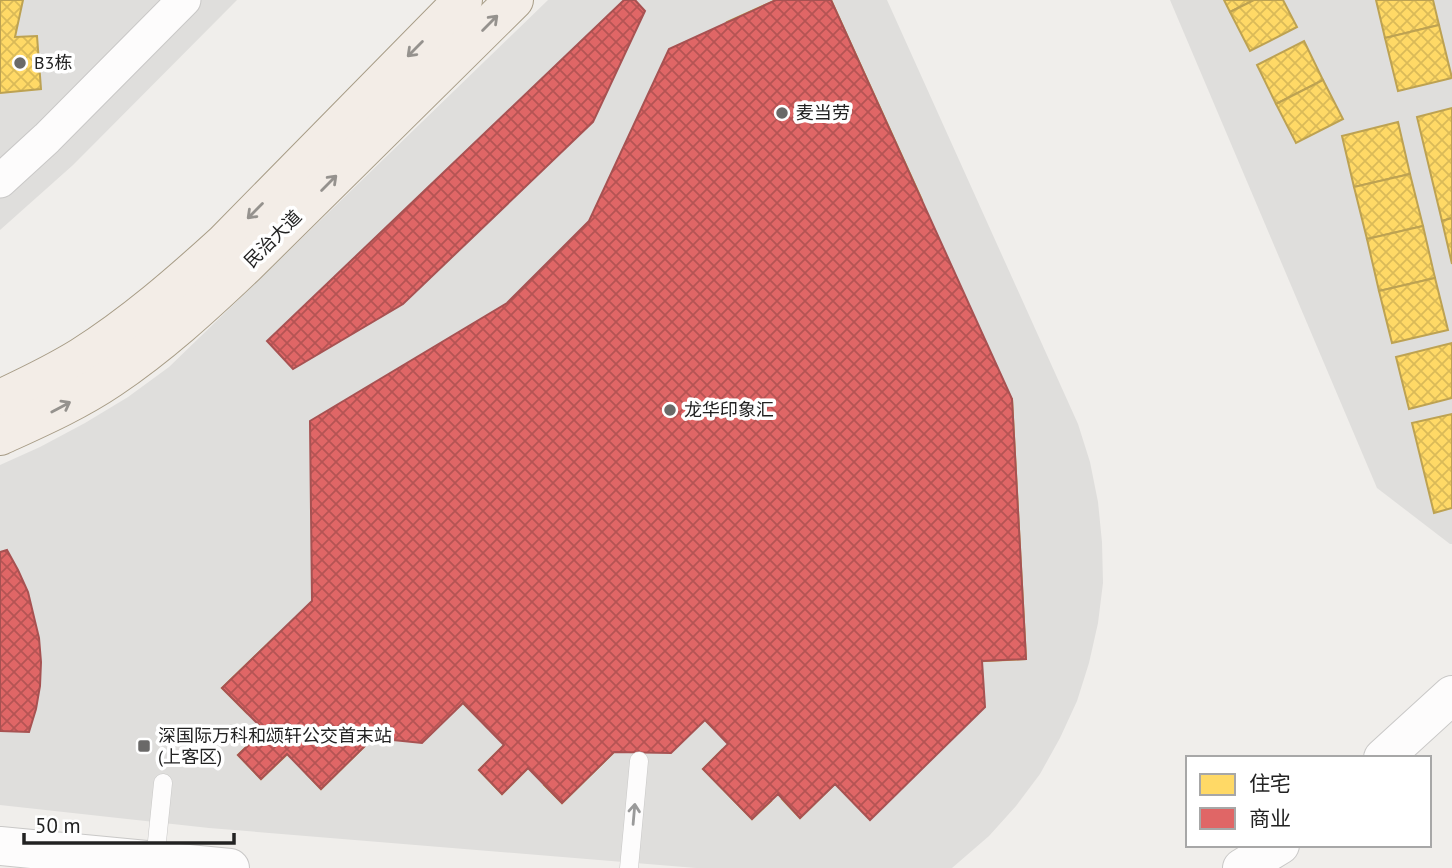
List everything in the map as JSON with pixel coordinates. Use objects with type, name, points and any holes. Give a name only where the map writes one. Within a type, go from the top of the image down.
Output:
[{"type":"main road","name":"民治大道","points":[[0,399],[81,357],[187,277],[224,243],[463,0]]},
{"type":"main road","name":"民治大道","points":[[0,436],[58,409],[108,381],[154,348],[246,265],[514,0]]},
{"type":"street","points":[[0,181],[47,138],[184,0]]},
{"type":"street","points":[[1385,756],[1452,695]]},
{"type":"street","points":[[0,846],[230,868]]},
{"type":"street","points":[[1242,868],[1277,847]]},
{"type":"lane","points":[[629,868],[639,761]]},
{"type":"lane","points":[[155,861],[163,783]]},
{"type":"shaded area","points":[[0,0],[237,0],[73,165],[0,230]]},
{"type":"shaded area","points":[[548,0],[887,0],[1078,424],[1090,462],[1098,502],[1103,583],[1098,623],[1077,701],[1040,774],[989,836],[952,868],[696,868],[209,828],[0,805],[0,465],[85,423],[128,397],[169,367]]},
{"type":"shaded area","points":[[1170,0],[1452,0],[1452,544],[1377,488]]},
{"type":"building: 住宅","name":"B3栋","points":[[0,0],[23,0],[15,37],[37,36],[41,89],[0,93]]},
{"type":"building: 住宅","points":[[776,0],[831,0],[922,200],[827,243],[786,151],[808,141],[791,104],[769,114],[727,22]]},
{"type":"building: 住宅","points":[[1224,0],[1254,0],[1230,12]]},
{"type":"building: 住宅","points":[[1254,0],[1283,0],[1297,27],[1250,51],[1230,12]]},
{"type":"building: 住宅","points":[[1376,0],[1433,0],[1439,25],[1385,38]]},
{"type":"building: 住宅","points":[[1439,25],[1452,78],[1398,91],[1385,38]]},
{"type":"building: 住宅","points":[[1304,41],[1323,80],[1276,104],[1257,65]]},
{"type":"building: 住宅","points":[[1323,80],[1343,119],[1296,143],[1276,104]]},
{"type":"building: 住宅","points":[[1452,108],[1452,218],[1442,221],[1417,117]]},
{"type":"building: 住宅","points":[[1398,122],[1410,174],[1354,187],[1342,136]]},
{"type":"building: 住宅","points":[[1410,174],[1423,226],[1367,239],[1354,187]]},
{"type":"building: 住宅","points":[[1452,218],[1452,264],[1442,221]]},
{"type":"building: 住宅","points":[[1423,226],[1435,278],[1379,291],[1367,239]]},
{"type":"building: 住宅","points":[[1435,278],[1448,330],[1392,343],[1379,291]]},
{"type":"building: 住宅","points":[[1452,343],[1452,398],[1409,409],[1396,357]]},
{"type":"building: 住宅","points":[[1012,399],[1026,659],[922,664],[917,563],[941,562],[938,504],[914,506],[909,405]]},
{"type":"building: 住宅","points":[[1452,414],[1452,508],[1434,513],[1412,423]]},
{"type":"building: 住宅","points":[[276,636],[300,661],[289,672],[306,689],[349,647],[372,671],[329,713],[345,729],[355,719],[373,738],[321,789],[303,770],[313,760],[298,744],[261,779],[238,755],[274,720],[258,702],[247,713],[222,688]]},
{"type":"building: 住宅","points":[[517,651],[541,676],[530,686],[546,704],[590,661],[613,685],[570,727],[585,744],[596,733],[614,752],[562,803],[544,785],[554,774],[538,758],[502,794],[479,770],[515,734],[498,717],[488,728],[463,703]]},
{"type":"building: 住宅","points":[[751,675],[772,697],[768,700],[785,718],[829,676],[852,699],[809,742],[824,758],[835,748],[853,766],[800,818],[782,799],[793,788],[777,772],[759,790],[771,801],[752,819],[703,769],[722,750],[736,765],[754,748],[737,731],[727,741],[705,720]]},
{"type":"building: 商业","points":[[624,0],[635,0],[645,11],[593,122],[403,304],[293,369],[267,341]]},
{"type":"building: 商业","name":"龙华印象汇","points":[[776,0],[831,0],[1012,399],[1026,659],[982,661],[985,707],[870,820],[835,784],[800,818],[778,794],[752,819],[703,769],[728,744],[705,720],[671,753],[614,752],[562,803],[528,768],[502,794],[479,770],[504,745],[463,703],[422,743],[373,738],[321,789],[287,754],[261,779],[238,755],[264,730],[222,688],[312,601],[310,421],[507,303],[589,221],[669,49]]},
{"type":"building: 商业","points":[[7,550],[28,592],[39,638],[40,686],[29,732],[0,731],[0,552]]},
{"type":"place","name":"B3栋","points":[[20,63]]},
{"type":"place","name":"麦当劳","points":[[782,113]]},
{"type":"place","name":"龙华印象汇","points":[[670,410]]},
{"type":"place","name":"深国际万科和颂轩公交首末站 (上客区)","points":[[144,746]]}]
